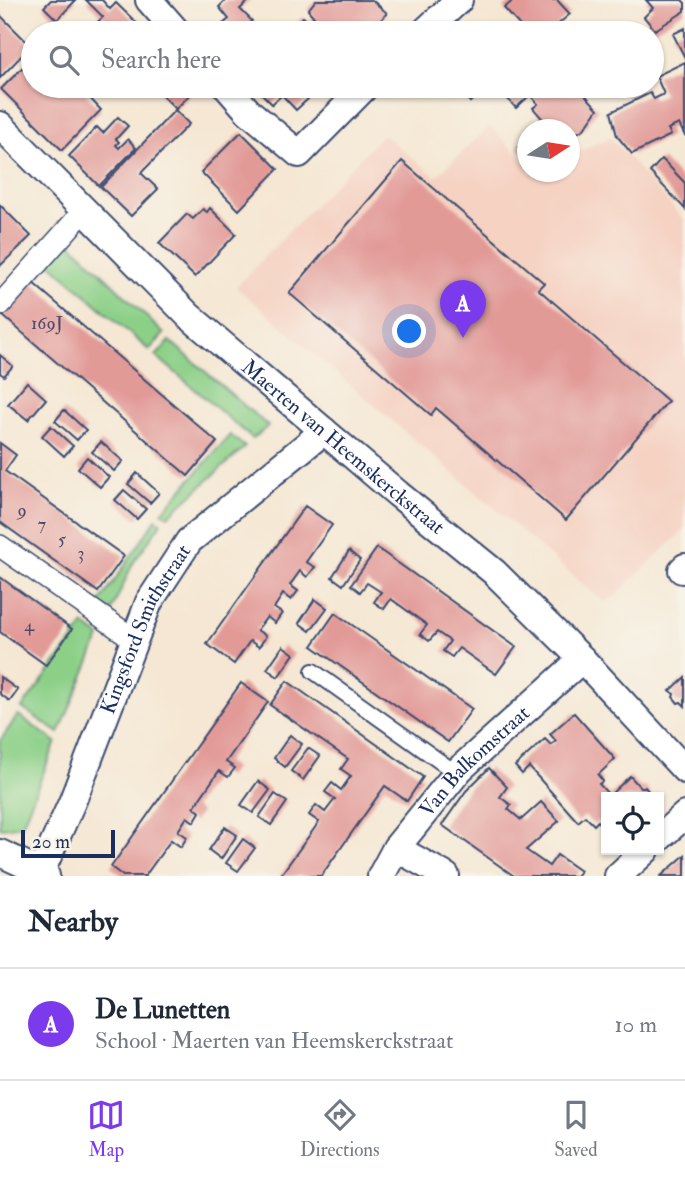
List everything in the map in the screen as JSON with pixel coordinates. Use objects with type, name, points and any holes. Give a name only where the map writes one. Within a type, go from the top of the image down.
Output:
[{"type":"street","points":[[149,0],[167,21]]},
{"type":"street","points":[[436,21],[459,0]]},
{"type":"street","points":[[237,98],[299,154],[354,98]]},
{"type":"street","name":"Maerten van Heemskerckstraat","points":[[0,125],[190,316],[398,495],[494,572],[582,659],[685,770]]},
{"type":"street","points":[[0,305],[84,211]]},
{"type":"street","name":"Kingsford Smithstraat","points":[[44,874],[149,602],[189,541],[324,431]]},
{"type":"street","points":[[0,546],[135,640]]},
{"type":"street","name":"Van Balkomstraat","points":[[381,876],[396,848],[456,773],[582,659]]},
{"type":"street","points":[[664,834],[685,815]]},
{"type":"street","points":[[396,848],[446,876]]},
{"type":"street","points":[[0,853],[44,874]]},
{"type":"street","points":[[618,876],[641,855]]},
{"type":"lane","points":[[313,671],[456,773]]},
{"type":"shaded area","points":[[490,126],[517,154],[517,182],[580,182],[580,151],[610,137],[685,221],[685,529],[613,598],[604,601],[598,597],[236,287],[383,134],[436,177]]},
{"type":"green space","points":[[66,238],[164,334],[149,350],[46,260]]},
{"type":"green space","points":[[170,341],[268,426],[253,439],[156,356]]},
{"type":"green space","points":[[230,435],[245,447],[168,516],[162,512]]},
{"type":"green space","points":[[156,519],[161,523],[132,565],[111,612],[99,604]]},
{"type":"green space","points":[[84,625],[100,637],[59,733],[22,708]]},
{"type":"green space","points":[[18,715],[56,742],[22,825],[2,828],[0,741]]},
{"type":"building","points":[[51,0],[76,0],[57,20],[44,7]]},
{"type":"building","points":[[86,0],[102,0],[110,9],[116,3],[135,21],[99,21],[103,17]]},
{"type":"building","points":[[226,0],[250,0],[240,9],[252,21],[227,21],[229,19],[219,7]]},
{"type":"building","points":[[316,0],[372,0],[387,13],[380,21],[310,21],[314,17],[308,10]]},
{"type":"building","points":[[514,0],[557,0],[570,14],[562,21],[516,21],[504,8]]},
{"type":"building","points":[[646,0],[682,0],[685,3],[685,11],[664,24],[664,21],[647,21],[644,17],[653,8]]},
{"type":"building","points":[[0,15],[21,36],[21,56],[0,78]]},
{"type":"building","points":[[685,28],[685,58],[673,34]]},
{"type":"building","points":[[685,62],[685,136],[679,124],[668,129],[671,135],[632,154],[617,136],[611,112],[640,98],[664,98],[664,72]]},
{"type":"building","points":[[21,69],[21,98],[90,98],[101,110],[62,150],[1,89]]},
{"type":"building","points":[[165,98],[187,98],[176,109]]},
{"type":"building","points":[[266,98],[279,98],[272,104]]},
{"type":"building","points":[[285,98],[309,98],[296,110]]},
{"type":"building","points":[[507,98],[527,98],[516,108]]},
{"type":"building","points":[[533,98],[588,98],[598,109],[580,131],[580,119],[542,119],[533,108],[538,104]]},
{"type":"building","points":[[175,110],[189,124],[141,173],[158,189],[131,216],[101,187]]},
{"type":"building","points":[[118,117],[128,126],[116,139],[119,142],[116,145],[119,148],[128,139],[136,148],[99,186],[69,156],[97,127],[103,133]]},
{"type":"building","points":[[241,132],[278,169],[239,210],[201,172]]},
{"type":"building","points":[[662,159],[685,183],[685,209],[650,172]]},
{"type":"building","points":[[402,161],[544,283],[538,289],[668,401],[566,520],[436,408],[431,415],[289,293]]},
{"type":"building","points":[[0,205],[31,236],[0,266]]},
{"type":"building","points":[[210,208],[236,234],[195,277],[159,243],[187,214],[193,219],[203,209],[207,212]]},
{"type":"building","points":[[32,282],[217,442],[188,476],[3,316]]},
{"type":"building","points":[[0,355],[13,366],[4,376],[0,373]]},
{"type":"building","points":[[27,382],[46,399],[28,420],[8,404]]},
{"type":"building","points":[[64,410],[86,430],[77,440],[55,421]]},
{"type":"building","points":[[51,426],[73,446],[64,456],[42,436]]},
{"type":"building","points":[[101,442],[123,461],[114,471],[92,452]]},
{"type":"building","points":[[0,443],[16,455],[5,471],[124,556],[98,592],[0,522]]},
{"type":"building","points":[[87,457],[109,477],[100,487],[78,468]]},
{"type":"building","points":[[137,473],[159,493],[150,503],[128,484]]},
{"type":"building","points":[[124,490],[146,509],[137,519],[115,500]]},
{"type":"building","points":[[305,506],[332,525],[306,562],[315,567],[307,577],[300,571],[290,585],[298,591],[291,600],[283,594],[274,608],[282,613],[275,623],[267,617],[257,630],[266,636],[259,647],[250,641],[234,664],[207,644]]},
{"type":"building","points":[[377,548],[516,647],[496,674],[459,648],[452,657],[443,651],[450,641],[437,632],[429,641],[420,634],[427,625],[391,599],[384,609],[374,602],[381,592],[367,583],[360,592],[351,585]]},
{"type":"building","points":[[349,551],[360,560],[343,585],[332,577]]},
{"type":"building","points":[[0,577],[72,629],[46,665],[0,632]]},
{"type":"building","points":[[315,599],[327,608],[310,631],[299,623]]},
{"type":"building","points":[[335,613],[472,709],[448,742],[312,646]]},
{"type":"building","points":[[283,646],[294,654],[278,677],[267,669]]},
{"type":"building","points":[[0,677],[18,690],[10,701],[0,694]]},
{"type":"building","points":[[685,677],[685,706],[681,702],[678,703],[670,691]]},
{"type":"building","points":[[287,681],[423,777],[407,801],[385,786],[321,876],[280,876],[319,822],[309,815],[316,805],[325,812],[335,799],[325,792],[332,783],[341,790],[351,776],[341,769],[348,759],[270,705]]},
{"type":"building","points":[[241,683],[268,702],[226,762],[235,768],[228,777],[219,771],[194,807],[200,812],[194,822],[187,817],[178,831],[187,837],[181,847],[171,840],[145,876],[123,876],[111,867]]},
{"type":"building","points":[[574,713],[615,759],[598,775],[603,781],[599,784],[606,792],[601,792],[601,824],[598,821],[594,825],[585,816],[578,822],[529,767],[522,774],[515,766],[545,739],[551,745],[556,741],[550,734]]},
{"type":"building","points":[[290,735],[302,744],[285,767],[274,758]]},
{"type":"building","points":[[308,748],[320,756],[303,780],[291,771]]},
{"type":"building","points":[[489,768],[507,787],[500,797],[511,805],[508,809],[521,820],[541,802],[559,821],[526,850],[549,866],[557,855],[580,871],[576,876],[514,876],[442,825],[466,791]]},
{"type":"building","points":[[630,776],[640,787],[645,787],[649,792],[613,792]]},
{"type":"building","points":[[258,781],[270,790],[253,813],[241,805]]},
{"type":"building","points":[[275,794],[287,802],[271,825],[259,817]]},
{"type":"building","points":[[225,827],[237,835],[221,859],[209,850]]},
{"type":"building","points":[[243,839],[255,848],[238,871],[226,863]]},
{"type":"building","points":[[685,855],[685,876],[661,876]]},
{"type":"place","name":"De Lunetten","points":[[463,338]]}]
